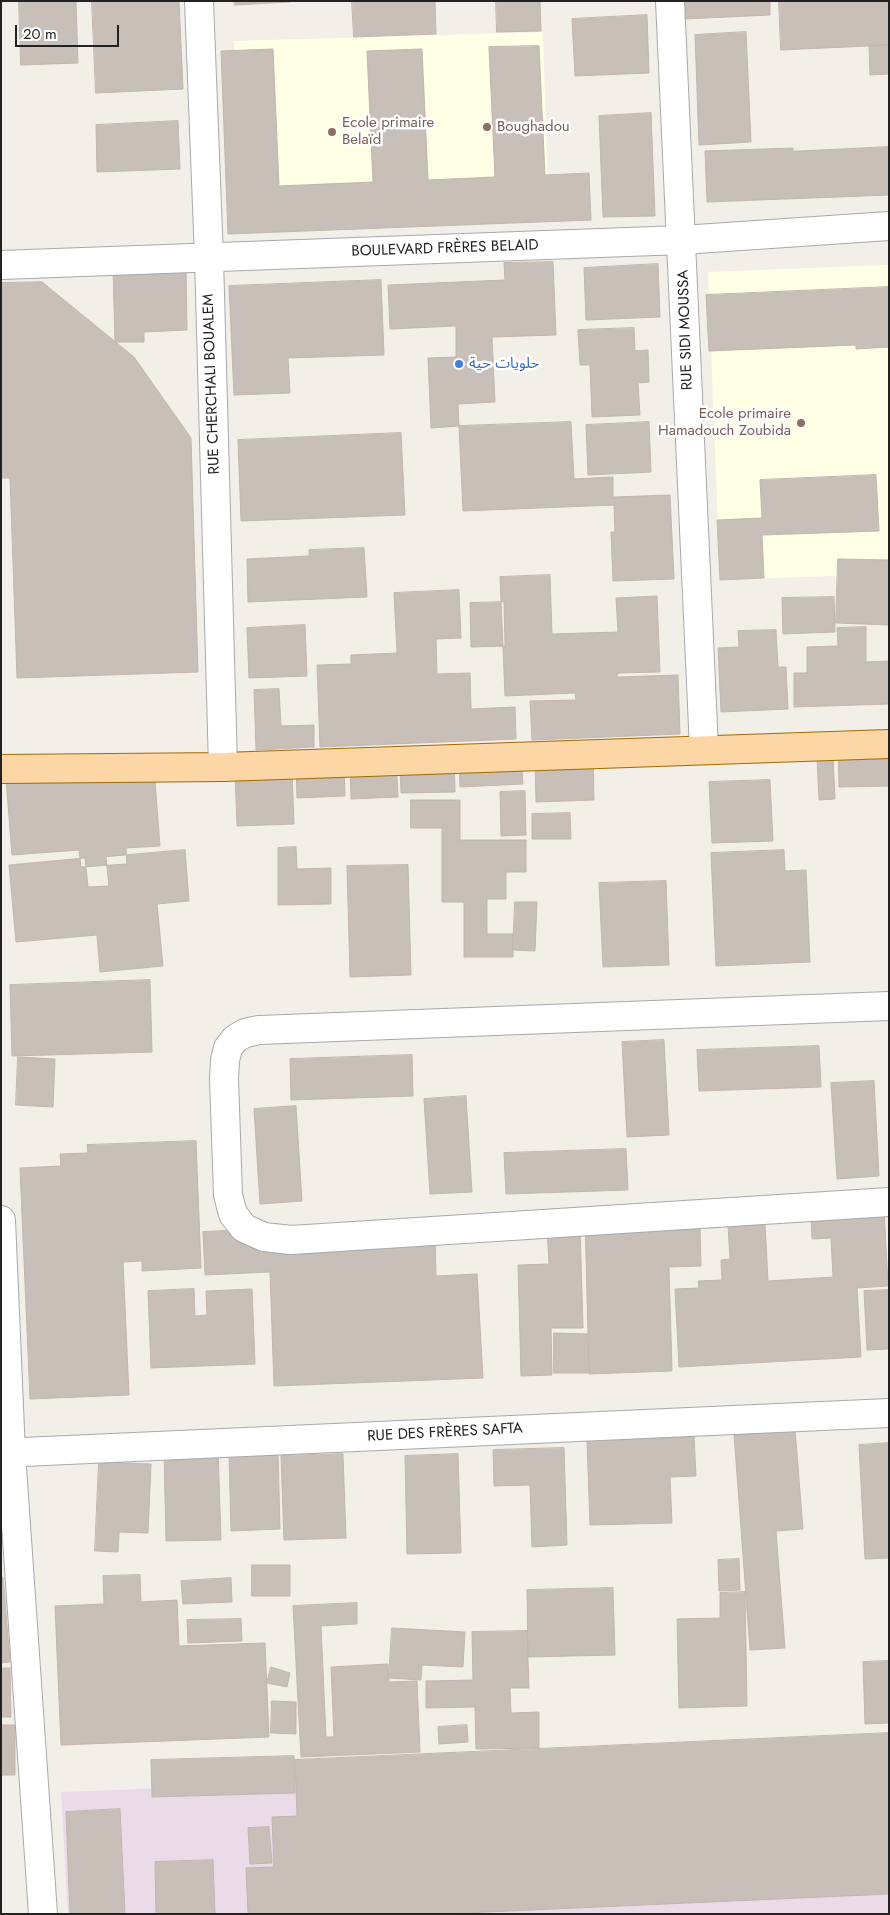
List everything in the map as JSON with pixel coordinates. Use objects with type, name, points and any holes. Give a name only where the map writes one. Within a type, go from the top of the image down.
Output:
[{"type":"main road","points":[[1,769],[224,767],[889,744]]},
{"type":"street","name":"RUE CHERCHALI BOUALEM","points":[[199,1],[209,258],[224,767]]},
{"type":"street","name":"RUE SIDI MOUSSA","points":[[670,1],[704,749]]},
{"type":"street","name":"BOULEVARD FRÈRES BELAID","points":[[1,265],[682,240],[889,226]]},
{"type":"street","points":[[889,1006],[259,1030],[245,1033],[228,1048],[224,1079],[228,1195],[233,1214],[244,1228],[264,1237],[291,1240],[889,1202]]},
{"type":"street","points":[[1,1220],[6,1453],[43,1914]]},
{"type":"street","name":"RUE DES FRÈRES SAFTA","points":[[6,1453],[889,1413]]},
{"type":"shaded area","name":"Ecole primaire Belaïd","points":[[543,32],[549,219],[238,227],[234,41]]},
{"type":"shaded area","name":"Ecole primaire Hamadouch Zoubida","points":[[889,265],[889,574],[720,580],[708,272]]},
{"type":"shaded area","points":[[889,1761],[889,1914],[68,1914],[61,1792]]},
{"type":"building","points":[[19,1],[76,1],[78,63],[21,65]]},
{"type":"building","points":[[92,1],[179,1],[183,89],[96,93]]},
{"type":"building","points":[[234,1],[290,1],[290,2],[235,5]]},
{"type":"building","points":[[352,1],[435,1],[436,34],[354,37]]},
{"type":"building","points":[[496,1],[540,1],[541,31],[497,32]]},
{"type":"building","points":[[683,1],[770,1],[770,15],[684,19]]},
{"type":"building","points":[[779,1],[889,1],[889,45],[781,50]]},
{"type":"building","points":[[647,15],[649,73],[575,76],[572,19]]},
{"type":"building","points":[[746,32],[751,142],[699,145],[695,35]]},
{"type":"building","points":[[889,45],[889,74],[870,75],[869,46]]},
{"type":"building","points":[[539,46],[545,175],[589,173],[591,220],[228,234],[221,51],[273,49],[279,186],[373,182],[367,51],[422,49],[428,180],[495,177],[489,47]]},
{"type":"building","points":[[651,113],[655,216],[603,217],[599,116]]},
{"type":"building","points":[[178,121],[180,169],[97,172],[96,125]]},
{"type":"building","points":[[889,147],[889,195],[707,202],[705,151],[793,148],[793,151]]},
{"type":"building","points":[[553,262],[556,335],[492,337],[495,402],[458,404],[459,426],[431,428],[428,358],[456,357],[456,326],[390,329],[388,285],[505,280],[504,263]]},
{"type":"building","points":[[658,264],[660,317],[586,320],[584,268]]},
{"type":"building","points":[[186,266],[187,330],[144,332],[144,342],[115,342],[113,268]]},
{"type":"building","points":[[381,280],[384,355],[288,358],[290,393],[234,395],[229,286]]},
{"type":"building","points":[[42,282],[134,357],[191,438],[198,672],[17,678],[10,478],[1,478],[1,283]]},
{"type":"building","points":[[889,287],[889,347],[856,349],[856,345],[709,351],[706,295]]},
{"type":"building","points":[[634,328],[635,351],[648,350],[649,382],[638,383],[640,415],[592,417],[590,365],[580,365],[578,330]]},
{"type":"building","points":[[571,422],[574,479],[613,477],[613,497],[670,495],[674,579],[613,581],[611,532],[615,532],[614,505],[463,511],[459,426]]},
{"type":"building","points":[[649,422],[651,472],[588,475],[586,425]]},
{"type":"building","points":[[401,433],[405,515],[241,521],[238,440]]},
{"type":"building","points":[[876,475],[879,531],[762,535],[764,578],[720,580],[717,520],[762,518],[760,480]]},
{"type":"building","points":[[364,548],[367,597],[248,602],[247,559],[309,556],[309,550]]},
{"type":"building","points":[[838,559],[889,560],[889,625],[836,623]]},
{"type":"building","points":[[550,575],[552,634],[618,632],[616,598],[657,596],[660,672],[619,673],[617,677],[678,675],[680,734],[532,740],[530,701],[576,700],[575,693],[505,696],[500,577]]},
{"type":"building","points":[[459,590],[461,638],[436,639],[437,674],[470,673],[471,709],[515,707],[516,739],[320,747],[317,665],[351,664],[351,655],[397,653],[394,593]]},
{"type":"building","points":[[834,597],[835,632],[783,634],[782,598]]},
{"type":"building","points":[[504,602],[505,646],[471,647],[470,603]]},
{"type":"building","points":[[305,625],[307,676],[249,678],[247,628]]},
{"type":"building","points":[[866,627],[866,662],[889,661],[889,704],[794,707],[794,673],[807,673],[807,647],[838,646],[837,628]]},
{"type":"building","points":[[776,630],[778,667],[786,667],[788,709],[721,712],[718,648],[739,647],[738,631]]},
{"type":"building","points":[[279,689],[281,726],[314,725],[314,747],[256,750],[254,690]]},
{"type":"building","points":[[889,732],[889,786],[839,787],[838,733]]},
{"type":"building","points":[[832,736],[835,799],[819,800],[816,737]]},
{"type":"building","points":[[593,753],[594,800],[536,802],[535,755]]},
{"type":"building","points":[[454,756],[455,792],[401,793],[400,757]]},
{"type":"building","points":[[521,756],[523,784],[460,787],[459,759]]},
{"type":"building","points":[[396,760],[398,797],[351,799],[350,761]]},
{"type":"building","points":[[344,764],[345,796],[297,798],[296,765]]},
{"type":"building","points":[[154,768],[160,846],[126,848],[127,864],[81,867],[79,850],[12,855],[6,779]]},
{"type":"building","points":[[292,770],[294,824],[237,826],[235,772]]},
{"type":"building","points":[[770,780],[773,841],[712,843],[709,782]]},
{"type":"building","points":[[525,791],[526,835],[501,836],[500,792]]},
{"type":"building","points":[[411,800],[460,800],[460,840],[526,840],[526,872],[506,872],[506,899],[487,899],[487,934],[513,934],[513,957],[464,957],[464,902],[442,902],[442,828],[411,828]]},
{"type":"building","points":[[570,813],[571,839],[532,839],[532,814]]},
{"type":"building","points":[[296,847],[297,869],[331,868],[331,904],[278,905],[278,848]]},
{"type":"building","points":[[185,850],[189,901],[157,904],[163,966],[100,972],[97,935],[16,942],[9,865],[85,858],[88,887],[109,886],[106,857]]},
{"type":"building","points":[[784,850],[785,871],[806,870],[810,962],[716,966],[711,853]]},
{"type":"building","points":[[408,865],[411,975],[350,977],[347,866]]},
{"type":"building","points":[[666,881],[669,965],[603,967],[599,883]]},
{"type":"building","points":[[515,902],[537,902],[535,951],[513,950]]},
{"type":"building","points":[[150,980],[152,1052],[12,1056],[10,985]]},
{"type":"building","points":[[664,1040],[669,1135],[627,1137],[622,1042]]},
{"type":"building","points":[[819,1046],[821,1087],[699,1091],[697,1050]]},
{"type":"building","points":[[412,1055],[413,1096],[291,1100],[290,1059]]},
{"type":"building","points":[[18,1057],[55,1059],[53,1107],[16,1105]]},
{"type":"building","points":[[874,1081],[879,1176],[837,1179],[831,1083]]},
{"type":"building","points":[[466,1096],[472,1192],[430,1194],[424,1099]]},
{"type":"building","points":[[296,1106],[302,1201],[260,1204],[254,1109]]},
{"type":"building","points":[[196,1141],[201,1268],[142,1271],[142,1261],[123,1262],[129,1395],[30,1399],[20,1168],[61,1166],[60,1154],[88,1153],[87,1145]]},
{"type":"building","points":[[626,1149],[628,1190],[506,1194],[504,1153]]},
{"type":"building","points":[[884,1208],[888,1286],[857,1288],[861,1357],[679,1367],[675,1289],[699,1288],[698,1281],[722,1280],[721,1260],[730,1259],[728,1226],[765,1224],[768,1281],[833,1277],[831,1238],[812,1239],[811,1212]]},
{"type":"building","points":[[675,1213],[675,1230],[700,1229],[701,1266],[669,1267],[672,1371],[589,1374],[585,1216]]},
{"type":"building","points":[[580,1225],[583,1328],[551,1328],[552,1375],[521,1376],[518,1265],[549,1264],[547,1226]]},
{"type":"building","points":[[259,1229],[435,1232],[436,1276],[477,1274],[483,1378],[274,1386],[270,1272],[205,1275],[203,1232]]},
{"type":"building","points":[[194,1289],[195,1316],[207,1315],[206,1291],[252,1289],[255,1364],[151,1368],[148,1291]]},
{"type":"building","points":[[889,1290],[889,1349],[867,1350],[864,1291]]},
{"type":"building","points":[[554,1333],[589,1334],[588,1373],[554,1373]]},
{"type":"building","points":[[795,1429],[803,1529],[776,1531],[785,1648],[750,1650],[734,1434]]},
{"type":"building","points":[[694,1435],[696,1476],[670,1477],[672,1523],[590,1525],[587,1440]]},
{"type":"building","points":[[889,1443],[889,1558],[865,1559],[859,1445]]},
{"type":"building","points":[[564,1448],[567,1545],[532,1547],[530,1485],[494,1486],[493,1450]]},
{"type":"building","points":[[218,1449],[221,1540],[166,1541],[164,1451]]},
{"type":"building","points":[[278,1453],[280,1529],[231,1531],[229,1454]]},
{"type":"building","points":[[343,1454],[346,1538],[284,1540],[281,1456]]},
{"type":"building","points":[[458,1454],[461,1553],[407,1554],[405,1456]]},
{"type":"building","points":[[99,1462],[151,1464],[148,1533],[119,1532],[118,1552],[95,1551]]},
{"type":"building","points":[[739,1559],[740,1590],[719,1591],[718,1560]]},
{"type":"building","points":[[252,1565],[290,1565],[290,1596],[252,1596]]},
{"type":"building","points":[[140,1575],[141,1602],[177,1600],[179,1646],[265,1643],[269,1737],[61,1745],[55,1606],[104,1604],[103,1576]]},
{"type":"building","points":[[1,1577],[3,1577],[10,1662],[1,1663]]},
{"type":"building","points":[[231,1578],[232,1602],[183,1604],[181,1581]]},
{"type":"building","points":[[613,1588],[615,1655],[528,1657],[527,1590]]},
{"type":"building","points":[[745,1592],[747,1706],[679,1708],[677,1619],[720,1618],[720,1593]]},
{"type":"building","points":[[357,1603],[357,1624],[321,1626],[326,1737],[334,1737],[331,1667],[388,1664],[389,1682],[417,1681],[420,1752],[301,1757],[293,1606]]},
{"type":"building","points":[[241,1619],[242,1641],[188,1643],[187,1620]]},
{"type":"building","points":[[392,1628],[465,1632],[463,1667],[422,1665],[421,1680],[389,1678]]},
{"type":"building","points":[[527,1631],[529,1688],[510,1688],[511,1713],[539,1712],[539,1748],[476,1749],[475,1707],[426,1708],[426,1681],[473,1680],[472,1632]]},
{"type":"building","points":[[889,1661],[889,1723],[865,1724],[863,1662]]},
{"type":"building","points":[[271,1667],[290,1673],[287,1687],[267,1683]]},
{"type":"building","points":[[1,1668],[10,1668],[11,1717],[1,1717]]},
{"type":"building","points":[[272,1701],[296,1702],[296,1734],[271,1733]]},
{"type":"building","points":[[1,1725],[15,1725],[15,1775],[1,1775]]},
{"type":"building","points":[[467,1725],[468,1742],[439,1744],[438,1727]]},
{"type":"building","points":[[889,1733],[889,1894],[442,1914],[248,1914],[246,1868],[274,1867],[272,1817],[297,1816],[295,1760]]},
{"type":"building","points":[[294,1756],[295,1793],[152,1797],[151,1760]]},
{"type":"building","points":[[120,1809],[125,1914],[70,1914],[66,1812]]},
{"type":"building","points":[[269,1827],[272,1863],[250,1864],[248,1828]]},
{"type":"building","points":[[213,1860],[215,1914],[156,1914],[155,1862]]},
{"type":"place","name":"Boughadou","points":[[487,127]]},
{"type":"place","name":"Ecole primaire Belaïd","points":[[332,132]]},
{"type":"place","name":"حلويات حية","points":[[459,364]]},
{"type":"place","name":"Ecole primaire Hamadouch Zoubida","points":[[801,423]]}]
